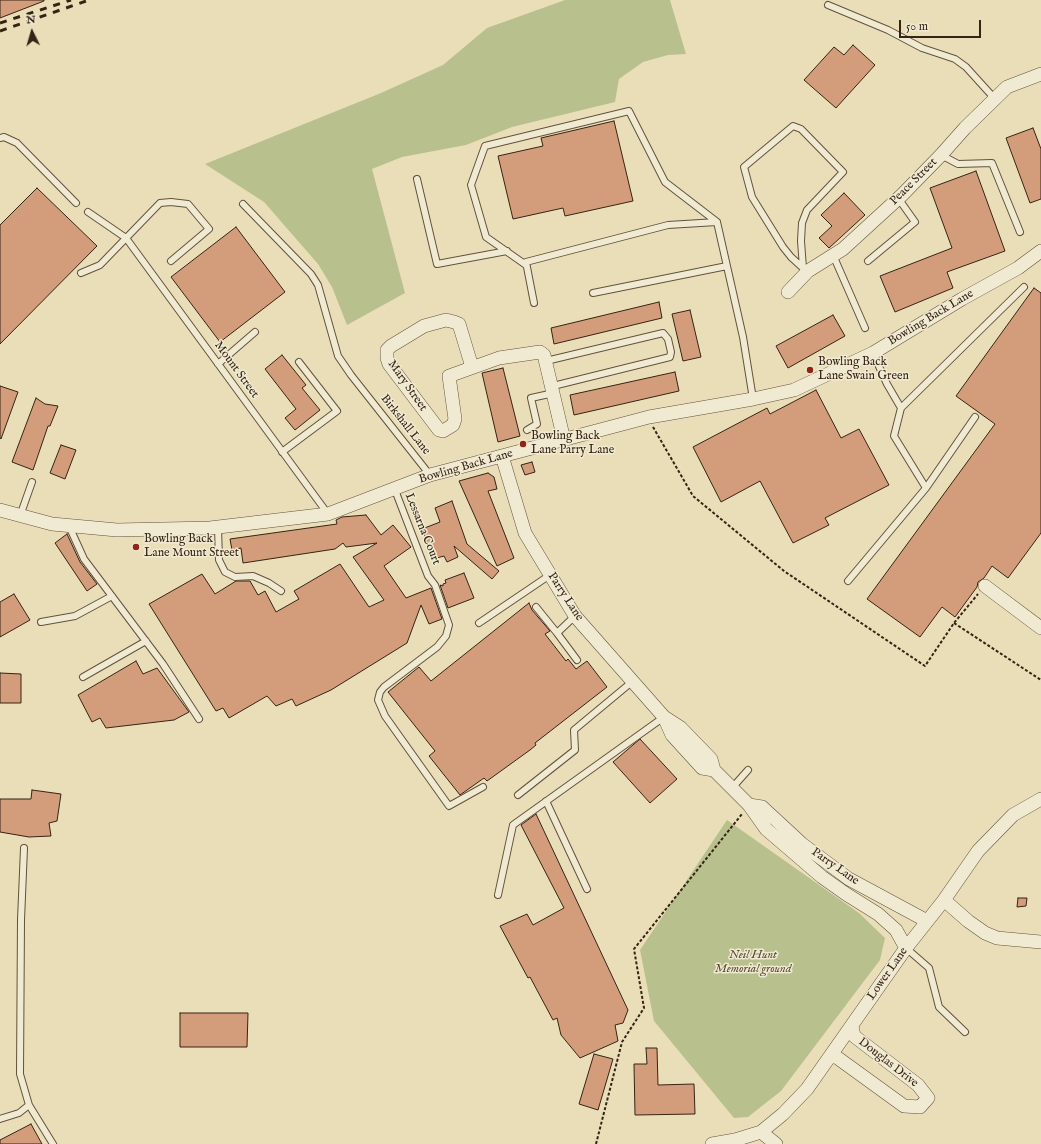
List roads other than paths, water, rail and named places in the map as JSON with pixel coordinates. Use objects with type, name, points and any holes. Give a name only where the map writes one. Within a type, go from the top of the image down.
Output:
[{"type":"street","name":"Peace Street","points":[[788,292],[805,270],[843,249],[898,198],[941,155],[965,128],[1007,87],[1041,74]]},
{"type":"street","name":"Bowling Back Lane","points":[[0,510],[52,524],[117,530],[218,527],[328,514],[430,475],[649,417],[753,399],[794,390],[873,353],[962,299],[1018,268],[1041,251]]},
{"type":"street","name":"Mary Street","points":[[472,367],[459,324],[446,320],[424,326],[387,350],[389,364],[439,430],[447,429],[453,425],[455,419],[449,376],[499,358],[540,352],[544,355],[546,361]]},
{"type":"street","points":[[546,361],[554,390],[564,440]]},
{"type":"street","name":"Parry Lane","points":[[502,456],[524,533],[575,616],[664,717],[672,735],[702,768],[714,770],[749,805],[766,829],[796,856],[846,894],[878,914],[896,930],[906,948]]},
{"type":"street","points":[[985,586],[1041,628]]},
{"type":"street","name":"Lower Lane","points":[[712,1144],[736,1142],[761,1132],[783,1114],[806,1089],[829,1058],[906,948],[944,900],[978,851],[1013,815],[1041,799]]},
{"type":"street","name":"Parry Lane","points":[[749,805],[762,807],[802,844],[849,879],[927,921]]},
{"type":"street","points":[[944,900],[968,921],[985,933],[997,938],[1041,942]]},
{"type":"street","name":"Douglas Drive","points":[[829,1058],[835,1056],[904,1106],[920,1107],[928,1098],[918,1085],[854,1036],[852,1026]]},
{"type":"street","points":[[761,1132],[776,1144]]},
{"type":"lane","points":[[828,5],[888,30],[922,48],[955,58],[966,67],[995,99]]},
{"type":"lane","points":[[534,303],[526,265],[486,237],[471,185],[485,146],[629,111],[665,182],[717,222],[743,337],[753,399]]},
{"type":"lane","points":[[792,126],[801,129],[843,172],[807,210],[802,223],[801,241],[805,270],[783,247],[752,197],[744,167],[792,126]]},
{"type":"lane","points":[[0,138],[4,137],[17,143],[76,203]]},
{"type":"lane","points":[[941,155],[958,164],[992,163],[1020,232]]},
{"type":"lane","points":[[417,178],[437,264],[507,251]]},
{"type":"lane","points":[[868,260],[915,222],[898,198]]},
{"type":"lane","points":[[81,273],[100,265],[160,203],[171,202],[188,204],[209,229],[171,261]]},
{"type":"lane","name":"Birkshall Lane","points":[[243,204],[311,274],[318,285],[338,356],[430,475]]},
{"type":"lane","name":"Mount Street","points":[[88,212],[126,238],[328,514]]},
{"type":"lane","points":[[526,265],[526,262],[668,225],[717,222]]},
{"type":"lane","points":[[833,255],[865,328]]},
{"type":"lane","points":[[593,293],[727,266]]},
{"type":"lane","points":[[926,488],[894,436],[901,408],[1024,287]]},
{"type":"lane","points":[[218,364],[255,332]]},
{"type":"lane","points":[[527,430],[537,424],[531,398],[670,357],[671,352],[668,339],[663,333],[546,361]]},
{"type":"lane","points":[[873,353],[887,384],[901,408]]},
{"type":"lane","points":[[282,452],[337,411],[299,362]]},
{"type":"lane","points":[[848,581],[926,488],[975,417]]},
{"type":"lane","points":[[20,516],[32,482]]},
{"type":"lane","name":"Lessarna Court","points":[[394,490],[428,576],[434,585],[449,625],[446,636],[436,647],[384,687],[380,692],[378,700],[385,716],[449,806],[484,787]]},
{"type":"lane","points":[[68,526],[84,559],[146,641],[199,719]]},
{"type":"lane","points":[[218,527],[219,560],[225,572],[235,577],[253,576],[269,583],[281,592]]},
{"type":"lane","points":[[479,623],[550,575]]},
{"type":"lane","points":[[40,622],[75,616],[112,596]]},
{"type":"lane","points":[[536,607],[577,660]]},
{"type":"lane","points":[[557,634],[575,616]]},
{"type":"lane","points":[[83,677],[146,641]]},
{"type":"lane","points":[[518,795],[575,750],[574,730],[633,681]]},
{"type":"lane","points":[[498,895],[513,825],[664,717]]},
{"type":"lane","points":[[732,788],[748,770]]},
{"type":"lane","points":[[546,801],[587,889]]},
{"type":"lane","points":[[24,848],[21,920],[20,1074],[29,1105],[53,1144]]},
{"type":"lane","points":[[906,948],[929,968],[939,1007],[964,1032]]},
{"type":"lane","points":[[0,1119],[19,1113],[29,1105]]},
{"type":"railway","points":[[0,23],[71,0]]},
{"type":"railway","points":[[0,31],[89,0]]},
{"type":"place","name":"Bowling Back Lane Swain Green","points":[[810,370]]},
{"type":"place","name":"Bowling Back Lane Parry Lane","points":[[523,444]]},
{"type":"place","name":"Bowling Back Lane Mount Street","points":[[136,547]]},
{"type":"park label","name":"Neil Hunt Memorial ground","points":[[753,963]]}]
